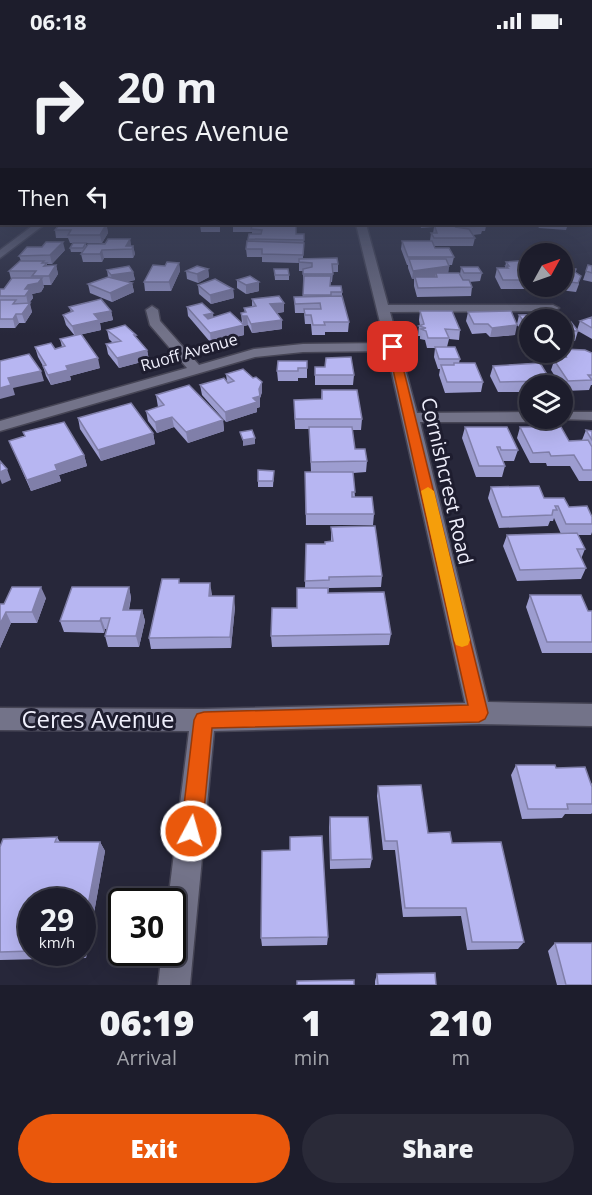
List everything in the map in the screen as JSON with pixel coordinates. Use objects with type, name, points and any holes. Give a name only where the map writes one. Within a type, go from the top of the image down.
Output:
[{"type":"street","name":"Cornishcrest Road","points":[[367,247],[411,418],[479,713]]},
{"type":"street","points":[[383,309],[553,308]]},
{"type":"street","points":[[152,310],[153,322],[195,369]]},
{"type":"street","name":"Ruoff Avenue","points":[[0,426],[254,353],[303,348],[393,347]]},
{"type":"street","points":[[573,416],[592,416]]},
{"type":"street","points":[[411,418],[519,417]]},
{"type":"street","name":"Ceres Avenue","points":[[0,719],[204,720],[479,713],[592,715]]},
{"type":"street","points":[[174,985],[204,720]]},
{"type":"building","points":[[27,247],[58,247],[50,255],[19,256]]},
{"type":"building","points":[[86,247],[133,247],[132,249],[102,250],[100,254],[81,254]]},
{"type":"building","points":[[246,247],[304,247],[303,255],[262,254],[262,249],[246,249]]},
{"type":"building","points":[[404,247],[449,248],[454,257],[408,257]]},
{"type":"building","points":[[337,258],[338,264],[332,264],[333,274],[303,274],[303,269],[312,267],[312,263],[299,262],[299,259]]},
{"type":"building","points":[[409,259],[446,259],[449,266],[413,271]]},
{"type":"building","points":[[20,261],[44,261],[42,263],[47,263],[44,266],[56,265],[49,276],[32,276],[36,271],[9,271]]},
{"type":"building","points":[[519,261],[519,280],[503,280],[497,268],[508,268],[506,262]]},
{"type":"building","points":[[167,262],[179,263],[169,282],[144,282],[153,265],[165,266]]},
{"type":"building","points":[[588,265],[592,266],[592,273],[586,271]]},
{"type":"building","points":[[129,266],[133,272],[111,275],[107,270]]},
{"type":"building","points":[[197,266],[208,269],[197,274],[186,271]]},
{"type":"building","points":[[461,267],[478,267],[482,273],[464,273]]},
{"type":"building","points":[[274,269],[288,269],[289,275],[275,275]]},
{"type":"building","points":[[573,269],[581,276],[578,283],[573,282]]},
{"type":"building","points":[[436,273],[459,273],[463,280],[469,280],[472,287],[418,288],[415,277],[437,277]]},
{"type":"building","points":[[250,276],[259,282],[246,285],[237,280]]},
{"type":"building","points":[[304,276],[331,276],[330,286],[341,286],[342,292],[331,292],[331,295],[303,295]]},
{"type":"building","points":[[108,277],[132,283],[110,293],[88,284]]},
{"type":"building","points":[[12,278],[42,278],[38,283],[28,285],[25,289],[30,289],[25,296],[0,296],[0,289],[4,289]]},
{"type":"building","points":[[215,279],[233,289],[210,295],[198,285]]},
{"type":"building","points":[[279,296],[284,303],[270,304],[282,320],[251,324],[247,316],[242,316],[241,313],[246,312],[244,308],[256,306],[252,299]]},
{"type":"building","points":[[342,296],[349,322],[324,322],[325,325],[313,325],[311,315],[305,315],[304,309],[321,309],[320,303],[295,304],[294,297]]},
{"type":"building","points":[[101,299],[111,311],[94,314],[99,320],[72,326],[63,315],[73,311],[69,307]]},
{"type":"building","points":[[0,300],[16,300],[13,304],[30,303],[22,314],[16,314],[13,319],[0,319]]},
{"type":"building","points":[[202,303],[213,313],[204,315],[208,319],[230,312],[244,325],[210,333],[187,307]]},
{"type":"building","points":[[420,311],[452,311],[460,330],[445,329],[449,338],[428,338],[426,331],[421,329],[426,328],[419,326],[424,324]]},
{"type":"building","points":[[511,311],[517,325],[492,328],[488,324],[474,324],[468,312]]},
{"type":"building","points":[[592,317],[592,328],[580,321]]},
{"type":"building","points":[[125,325],[147,350],[117,358],[106,344],[121,341],[107,330]]},
{"type":"building","points":[[81,334],[98,358],[66,366],[68,370],[48,375],[43,366],[46,365],[35,347],[51,343],[55,349],[65,346],[60,339]]},
{"type":"building","points":[[435,347],[455,347],[460,359],[439,359]]},
{"type":"building","points":[[573,349],[592,353],[592,375],[588,375],[592,380],[573,381],[573,375],[564,375],[556,363],[573,363]]},
{"type":"building","points":[[29,354],[41,371],[8,378],[11,385],[0,388],[0,361]]},
{"type":"building","points":[[351,357],[354,375],[315,375],[315,367],[325,367],[326,358]]},
{"type":"building","points":[[278,361],[307,361],[307,368],[298,368],[298,371],[277,371]]},
{"type":"building","points":[[454,363],[475,363],[483,382],[447,382],[441,365],[454,365]]},
{"type":"building","points":[[540,363],[547,375],[519,375],[519,382],[500,382],[493,366]]},
{"type":"building","points":[[243,369],[262,382],[259,389],[260,396],[253,398],[257,402],[225,412],[200,385],[224,378],[228,383],[234,381],[226,374]]},
{"type":"building","points":[[189,385],[223,420],[186,432],[172,417],[155,422],[146,411],[164,405],[156,395]]},
{"type":"building","points":[[322,390],[357,390],[362,419],[295,419],[294,400],[322,399]]},
{"type":"building","points":[[131,403],[153,433],[98,450],[78,418]]},
{"type":"building","points":[[64,422],[84,455],[55,465],[57,470],[27,480],[9,441],[25,436],[23,432]]},
{"type":"building","points":[[309,427],[352,427],[355,449],[365,449],[367,461],[311,462]]},
{"type":"building","points":[[465,427],[507,427],[518,450],[501,450],[497,447],[505,466],[479,466]]},
{"type":"building","points":[[521,429],[562,429],[569,441],[588,440],[592,447],[592,470],[583,470],[574,455],[551,456],[549,452],[533,453]]},
{"type":"building","points":[[252,430],[255,438],[243,440],[240,432]]},
{"type":"building","points":[[586,430],[592,431],[592,440]]},
{"type":"building","points":[[0,461],[7,469],[0,472]]},
{"type":"building","points":[[258,470],[274,471],[273,481],[258,481]]},
{"type":"building","points":[[305,472],[353,472],[355,492],[352,492],[352,497],[372,497],[374,514],[306,514]]},
{"type":"building","points":[[539,486],[544,498],[564,498],[569,507],[587,506],[592,517],[592,524],[566,524],[558,506],[555,506],[557,510],[553,510],[552,515],[502,517],[491,487]]},
{"type":"building","points":[[375,526],[382,576],[329,577],[329,580],[305,581],[306,544],[325,544],[325,542],[333,541],[331,527]]},
{"type":"building","points":[[577,533],[585,549],[577,549],[586,568],[520,570],[507,535]]},
{"type":"building","points":[[162,579],[179,579],[179,583],[210,583],[209,596],[234,596],[230,637],[149,638]]},
{"type":"building","points":[[12,587],[41,587],[32,612],[6,612],[0,624],[0,604],[4,604]]},
{"type":"building","points":[[72,587],[129,587],[123,610],[142,610],[136,636],[105,636],[110,618],[101,618],[100,621],[60,621]]},
{"type":"building","points":[[297,588],[328,588],[328,593],[384,592],[391,634],[271,636],[272,608],[297,608]]},
{"type":"building","points":[[530,595],[581,595],[588,611],[592,611],[592,642],[547,642]]},
{"type":"building","points":[[516,765],[555,765],[556,768],[585,767],[592,787],[592,804],[567,804],[568,809],[528,809]]},
{"type":"building","points":[[421,785],[428,833],[450,832],[452,843],[501,842],[524,942],[472,942],[466,908],[405,908],[397,841],[385,841],[378,786]]},
{"type":"building","points":[[330,817],[368,817],[372,859],[331,860]]},
{"type":"building","points":[[322,836],[328,937],[261,938],[262,851],[290,850],[290,837]]},
{"type":"building","points":[[57,837],[55,842],[100,842],[91,888],[18,888],[18,951],[0,952],[0,847],[3,839]]},
{"type":"building","points":[[555,943],[592,943],[592,985],[566,985]]},
{"type":"building","points":[[435,973],[436,985],[378,985],[377,974]]},
{"type":"building","points":[[354,980],[354,985],[297,985],[297,981]]},
{"type":"slow traffic","points":[[428,491],[462,640]]},
{"type":"route","points":[[191,831],[204,720],[479,713],[393,347]]}]
